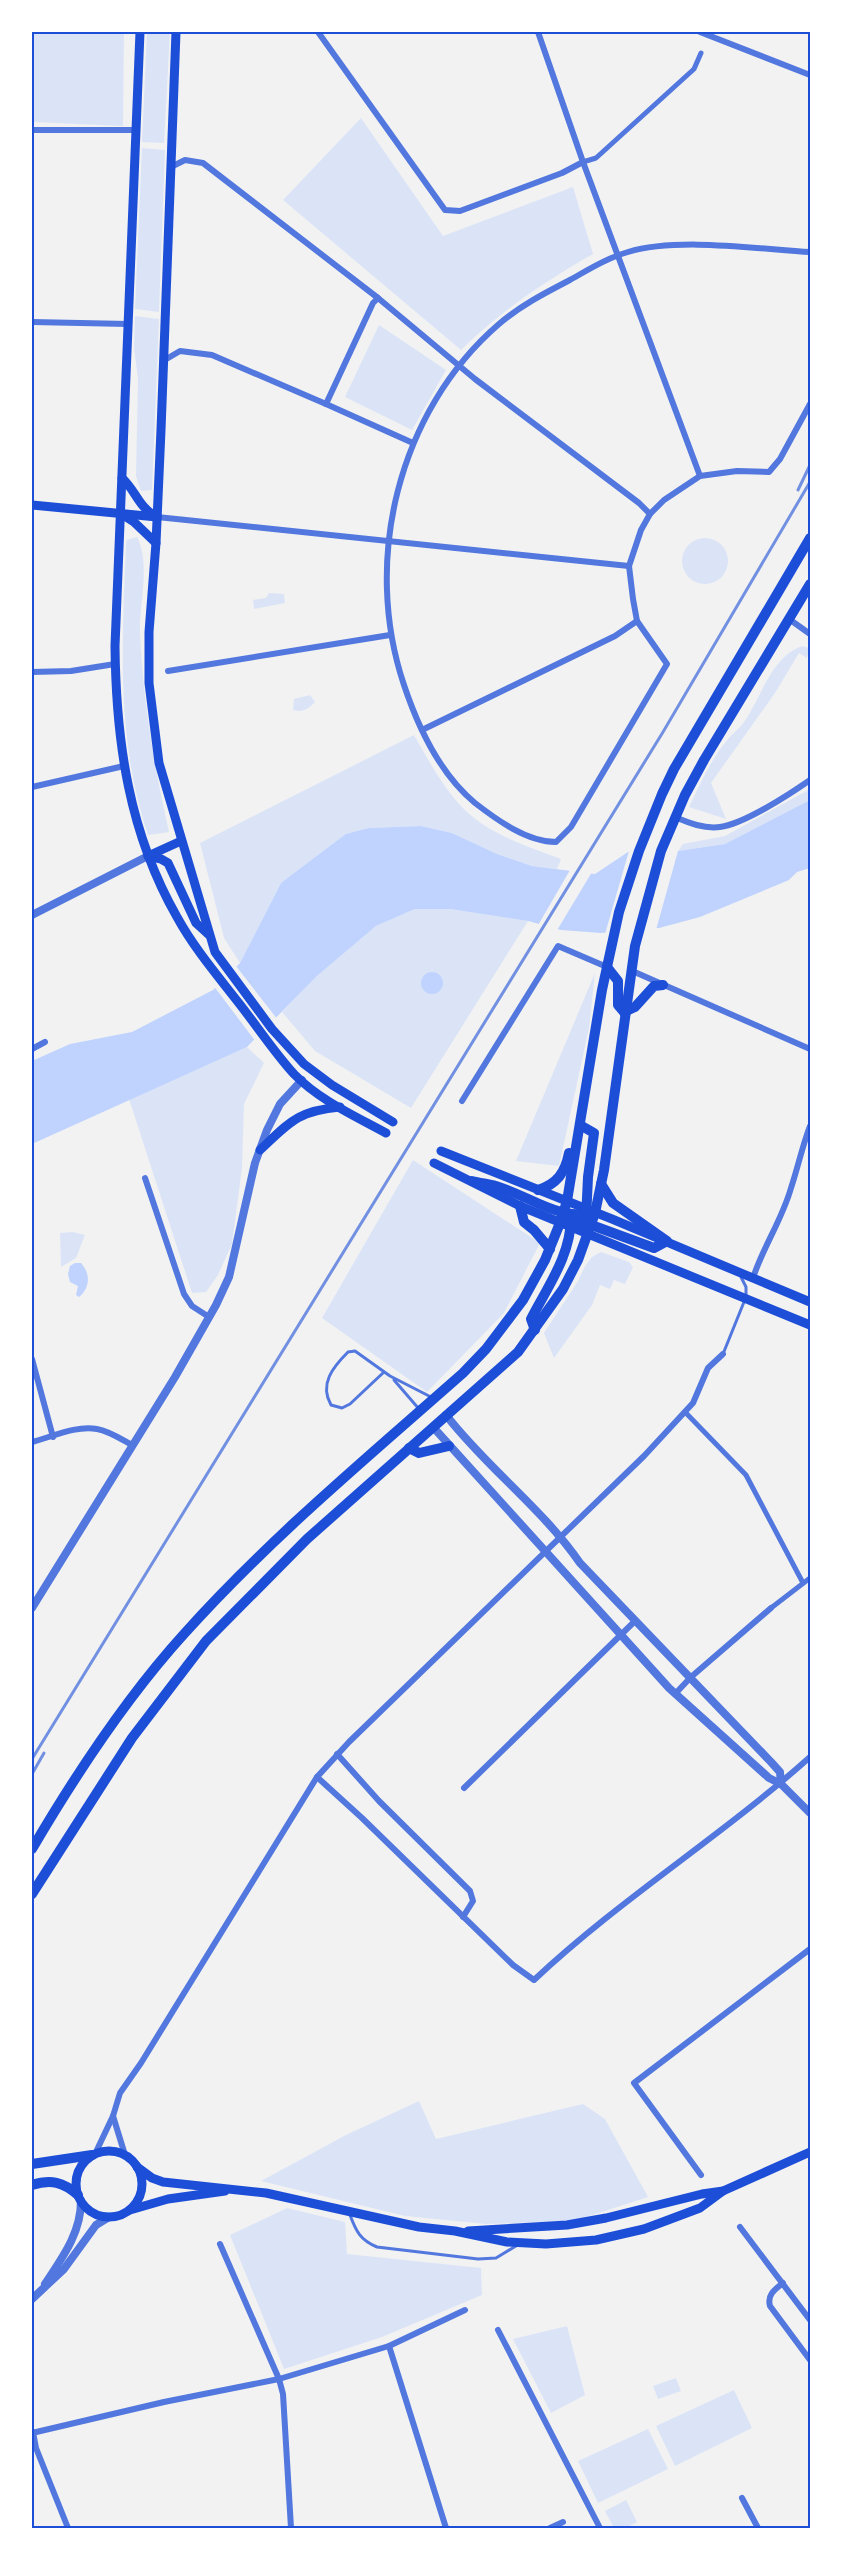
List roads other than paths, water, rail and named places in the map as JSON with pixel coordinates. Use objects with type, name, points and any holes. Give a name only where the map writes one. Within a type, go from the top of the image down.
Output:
[{"type":"main road","points":[[140,32],[115,664],[115,699],[124,766],[136,824],[178,919],[219,979],[268,1033],[308,1066],[332,1085],[393,1122]]},
{"type":"main road","points":[[176,32],[156,543],[148,632],[149,683],[159,763],[215,952],[298,1078],[340,1107],[386,1133]]},
{"type":"main road","points":[[122,478],[134,490],[145,510],[157,518]]},
{"type":"main road","points":[[32,505],[157,518]]},
{"type":"main road","points":[[121,514],[134,522],[156,543]]},
{"type":"main road","points":[[535,1330],[532,1317],[568,1245],[567,1201],[608,967],[615,933],[639,851],[674,769],[810,538]]},
{"type":"main road","points":[[32,1894],[132,1738],[206,1641],[307,1539],[518,1352],[563,1289],[601,1184],[630,970],[638,931],[661,851],[675,817],[704,760],[810,584]]},
{"type":"main road","points":[[771,607],[789,619]]},
{"type":"main road","points":[[148,855],[182,842]]},
{"type":"main road","points":[[148,855],[168,863],[196,923],[209,936]]},
{"type":"main road","points":[[608,967],[630,970]]},
{"type":"main road","points":[[608,967],[618,981],[618,1005],[624,1012]]},
{"type":"main road","points":[[624,1012],[635,1007],[654,986],[663,985]]},
{"type":"main road","points":[[298,1078],[308,1066]]},
{"type":"main road","points":[[260,1150],[300,1115],[340,1107]]},
{"type":"main road","points":[[538,1190],[548,1187],[563,1173],[572,1142],[580,1125]]},
{"type":"main road","points":[[580,1125],[594,1133],[589,1220]]},
{"type":"main road","points":[[441,1151],[567,1201],[589,1220],[746,1297],[810,1325]]},
{"type":"main road","points":[[434,1163],[520,1206],[567,1220],[589,1220],[654,1248],[667,1241]]},
{"type":"main road","points":[[472,1181],[496,1186],[567,1220],[589,1220]]},
{"type":"main road","points":[[601,1184],[613,1203],[667,1241],[810,1302]]},
{"type":"main road","points":[[520,1206],[524,1222],[550,1249]]},
{"type":"main road","points":[[32,1850],[118,1716],[183,1634],[289,1528],[478,1357],[523,1300],[567,1220]]},
{"type":"main road","points":[[746,1297],[753,1278]]},
{"type":"main road","points":[[434,1398],[446,1415]]},
{"type":"main road","points":[[421,1410],[433,1427]]},
{"type":"main road","points":[[409,1448],[419,1453],[449,1446]]},
{"type":"main road","points":[[32,2164],[110,2151],[125,2155],[137,2167],[159,2181],[287,2197],[349,2213],[419,2227],[520,2243],[546,2244],[596,2240],[644,2229],[700,2208],[723,2191],[810,2152]]},
{"type":"main road","points":[[80,2198],[76,2183],[79,2171],[94,2155]]},
{"type":"main road","points":[[128,2210],[137,2201],[142,2188],[142,2179],[137,2167]]},
{"type":"main road","points":[[32,2185],[55,2182],[69,2187],[96,2214],[109,2217],[168,2199],[243,2190]]},
{"type":"main road","points":[[455,2231],[567,2225],[606,2218],[702,2193],[723,2191]]},
{"type":"street","points":[[318,32],[445,210],[460,211],[596,158],[694,69],[700,53]]},
{"type":"street","points":[[538,32],[700,476]]},
{"type":"street","points":[[700,32],[810,75]]},
{"type":"street","points":[[32,130],[136,130]]},
{"type":"street","points":[[171,167],[185,160],[203,163],[378,298],[460,367],[639,503],[650,514]]},
{"type":"street","points":[[810,252],[677,245],[634,250],[618,255],[521,307],[498,325],[460,367],[433,404],[413,443],[397,497],[386,588],[390,635],[407,695],[422,730],[449,776],[464,793],[487,812],[537,839],[550,842],[559,839],[571,827],[667,664],[638,621],[629,566],[650,514],[664,500],[700,476],[737,471],[768,472],[780,459],[810,404]]},
{"type":"street","points":[[327,404],[373,303],[378,298]]},
{"type":"street","points":[[32,322],[128,324]]},
{"type":"street","points":[[163,362],[180,351],[212,355],[413,443]]},
{"type":"street","points":[[157,518],[629,566]]},
{"type":"street","points":[[789,619],[810,634]]},
{"type":"street","points":[[422,730],[615,636],[638,621]]},
{"type":"street","points":[[168,671],[390,635]]},
{"type":"street","points":[[32,672],[115,664]]},
{"type":"street","points":[[32,787],[124,766]]},
{"type":"street","points":[[675,817],[697,826],[720,827],[749,816],[810,780]]},
{"type":"street","points":[[32,915],[148,855]]},
{"type":"street","points":[[462,1101],[558,946],[608,967]]},
{"type":"street","points":[[630,970],[810,1049]]},
{"type":"street","points":[[32,1049],[45,1042]]},
{"type":"street","points":[[32,1608],[209,1317],[229,1277],[267,1130],[298,1078]]},
{"type":"street","points":[[753,1278],[791,1188],[799,1154],[810,1126]]},
{"type":"street","points":[[145,1178],[184,1294],[192,1306],[209,1317]]},
{"type":"street","points":[[94,2155],[113,2116],[120,2093],[141,2063],[317,1777],[337,1754],[547,1551],[686,1412],[693,1403],[708,1368],[723,1354]]},
{"type":"street","points":[[32,1359],[53,1437]]},
{"type":"street","points":[[686,1412],[746,1475],[803,1583]]},
{"type":"street","points":[[446,1415],[463,1437],[562,1536],[580,1563],[780,1772],[781,1784]]},
{"type":"street","points":[[433,1427],[547,1551],[620,1636],[675,1694],[769,1778],[781,1784],[810,1813]]},
{"type":"street","points":[[32,1442],[90,1428],[99,1429],[132,1445]]},
{"type":"street","points":[[675,1694],[691,1677],[771,1608],[810,1578]]},
{"type":"street","points":[[464,1788],[635,1621]]},
{"type":"street","points":[[337,1754],[379,1801],[470,1891],[473,1901],[463,1917]]},
{"type":"street","points":[[317,1777],[513,1965],[534,1980],[571,1946],[781,1784],[810,1757]]},
{"type":"street","points":[[701,2175],[634,2083],[810,1949]]},
{"type":"street","points":[[113,2116],[125,2155]]},
{"type":"street","points":[[39,2292],[69,2246],[81,2216],[80,2198]]},
{"type":"street","points":[[32,2299],[64,2269],[96,2225],[109,2217]]},
{"type":"street","points":[[740,2227],[810,2320]]},
{"type":"street","points":[[220,2244],[249,2315],[279,2379],[283,2394],[291,2529]]},
{"type":"street","points":[[783,2283],[771,2293],[768,2299],[770,2306],[810,2360]]},
{"type":"street","points":[[68,2529],[36,2448],[32,2432],[279,2379],[389,2346],[465,2310]]},
{"type":"street","points":[[498,2330],[600,2529]]},
{"type":"street","points":[[389,2346],[446,2529]]},
{"type":"street","points":[[742,2498],[758,2529]]},
{"type":"street","points":[[550,2529],[563,2522]]},
{"type":"lane","points":[[723,1354],[746,1297],[746,1287],[736,1270]]},
{"type":"lane","points":[[384,1372],[350,1404],[342,1408],[331,1405],[325,1395],[327,1379],[348,1352],[362,1354],[390,1376],[434,1398]]},
{"type":"lane","points":[[390,1376],[421,1410]]},
{"type":"lane","points":[[349,2213],[356,2231],[364,2242],[377,2247],[478,2259],[496,2258],[520,2243]]},
{"type":"water","points":[[810,800],[810,868],[797,872],[789,880],[700,917],[659,928],[601,933],[561,930],[528,921],[450,909],[415,909],[376,926],[317,976],[247,1047],[32,1144],[32,1061],[70,1044],[132,1032],[213,990],[240,963],[281,883],[346,834],[369,828],[421,826],[452,833],[497,854],[532,866],[595,874],[628,852],[678,851],[725,844]]},
{"type":"water","points":[[432,972],[440,975],[443,983],[440,991],[432,994],[424,991],[421,983],[424,975]]},
{"type":"water","points":[[81,1263],[88,1276],[87,1285],[79,1297],[76,1295],[78,1286],[70,1282],[68,1274],[70,1266]]},
{"type":"railway","points":[[798,490],[810,465]]},
{"type":"railway","points":[[32,1759],[663,732],[810,482]]},
{"type":"railway","points":[[32,1774],[44,1753]]}]
